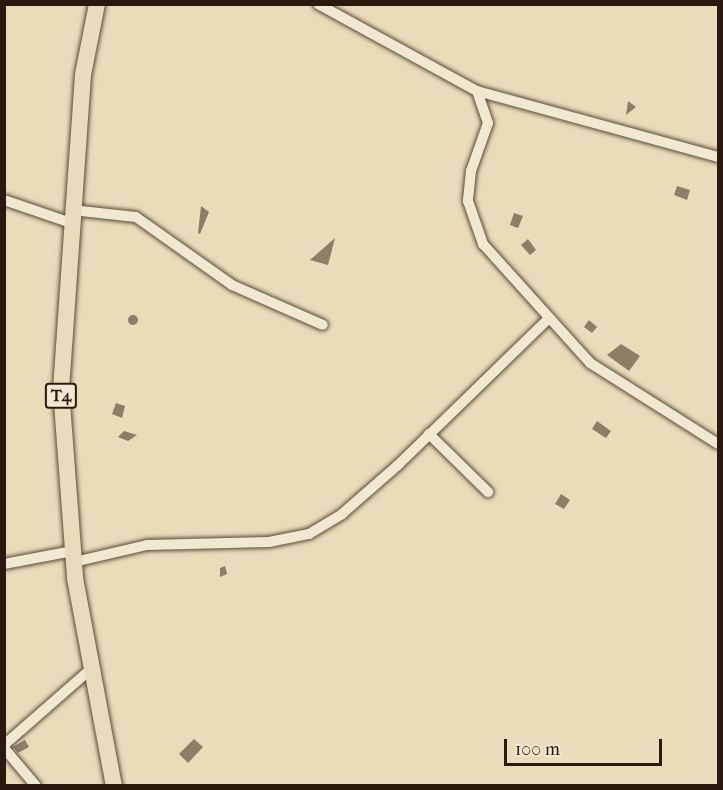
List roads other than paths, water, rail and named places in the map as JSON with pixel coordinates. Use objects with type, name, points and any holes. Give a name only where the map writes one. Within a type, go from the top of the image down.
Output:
[{"type":"highway","name":"T4","points":[[97,4],[83,75],[71,217],[61,390],[73,556],[114,786]]},
{"type":"street","points":[[318,4],[477,91],[718,157]]},
{"type":"street","points":[[477,91],[488,123],[471,171],[468,201],[474,225],[483,244],[547,320],[628,391],[718,444]]},
{"type":"street","points":[[4,200],[71,217],[136,217],[232,285],[323,325]]},
{"type":"street","points":[[4,564],[147,545],[269,542],[309,534],[342,514],[547,320]]},
{"type":"street","points":[[429,434],[488,492]]},
{"type":"street","points":[[36,786],[4,746],[92,668]]}]
